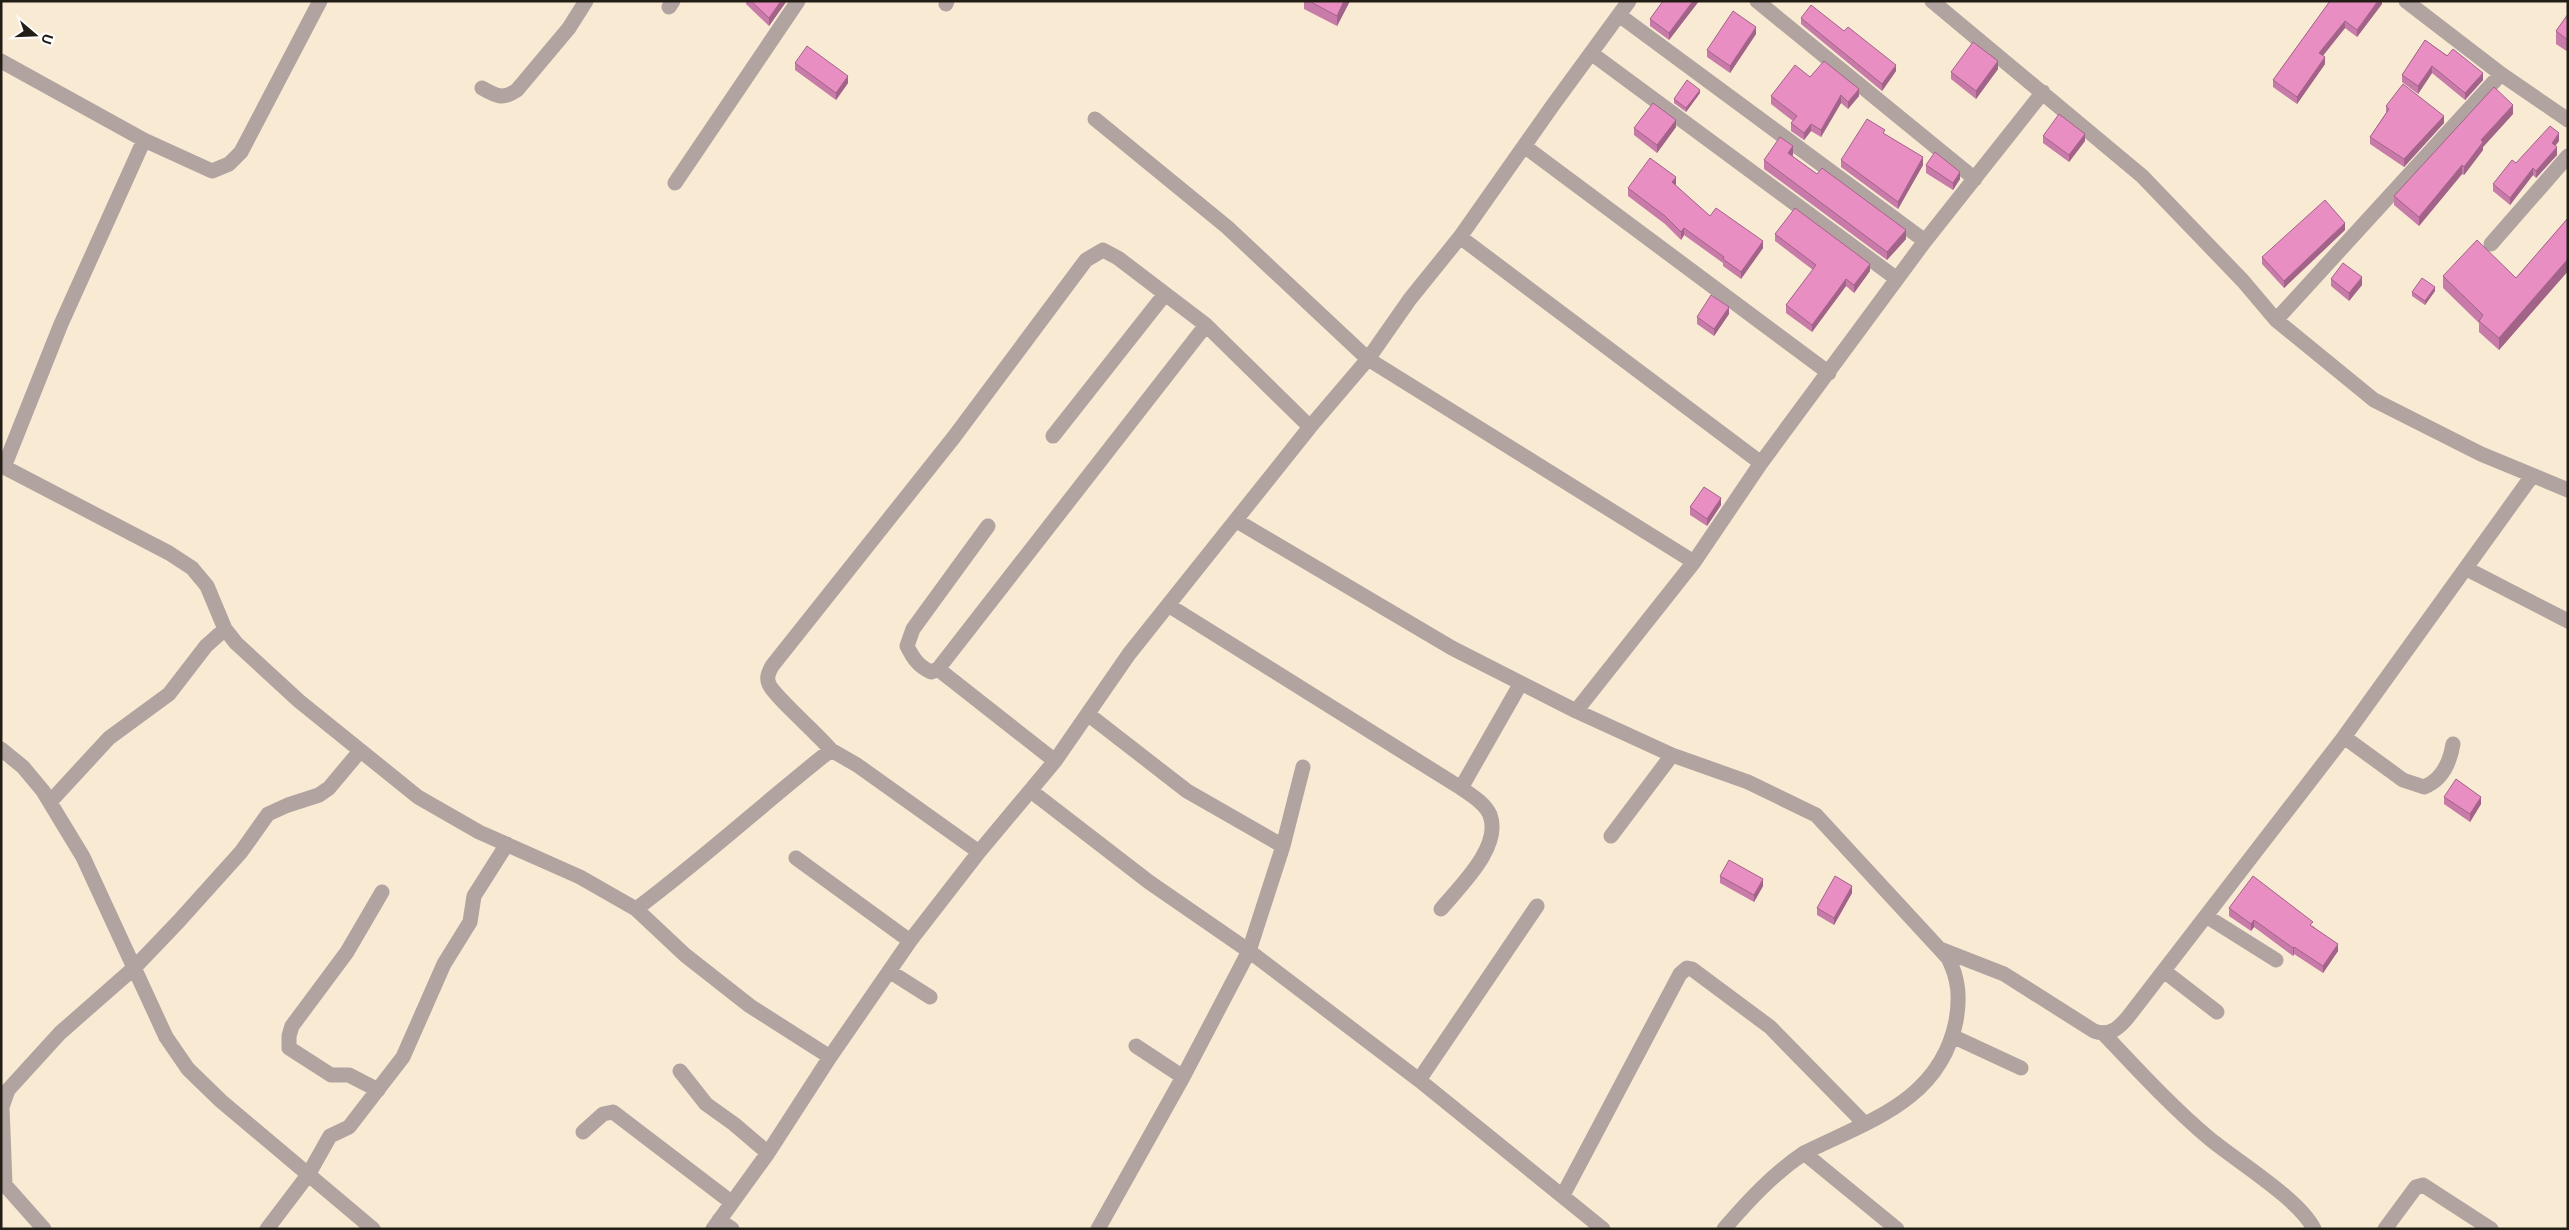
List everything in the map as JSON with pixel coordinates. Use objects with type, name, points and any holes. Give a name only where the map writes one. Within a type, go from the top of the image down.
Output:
[{"type":"street","points":[[1,60],[144,140],[212,170],[229,164],[241,152],[320,1]]},
{"type":"street","points":[[482,88],[497,96],[508,96],[517,90],[569,28],[586,1]]},
{"type":"street","points":[[675,184],[798,1]]},
{"type":"street","points":[[732,1229],[716,1224],[768,1153],[820,1076],[830,1057],[910,941],[979,852],[1055,761],[1129,654],[1168,604],[1237,522],[1310,427],[1368,359],[1410,299],[1460,237],[1629,1]]},
{"type":"street","points":[[1757,1],[1976,179]]},
{"type":"street","points":[[1932,1],[2142,176],[2243,281],[2276,320],[2374,400],[2481,454],[2568,490]]},
{"type":"street","points":[[2406,1],[2501,74],[2568,120]]},
{"type":"street","points":[[1619,15],[1925,241]]},
{"type":"street","points":[[1591,54],[1897,279]]},
{"type":"street","points":[[2276,320],[2501,74]]},
{"type":"street","points":[[1576,711],[1694,562],[1761,463],[1925,241],[2043,92]]},
{"type":"street","points":[[1095,119],[1227,227],[1368,359],[1694,562]]},
{"type":"street","points":[[144,140],[61,324],[3,466],[169,553],[192,568],[207,586],[225,628],[236,642],[299,701],[418,797],[479,832],[580,877],[636,909],[685,955],[750,1006],[830,1057]]},
{"type":"street","points":[[1524,146],[1725,293],[1829,373]]},
{"type":"street","points":[[2490,244],[2568,156]]},
{"type":"street","points":[[1460,237],[1761,463]]},
{"type":"street","points":[[979,852],[857,765],[831,750],[822,738],[770,688],[768,674],[772,666],[954,437],[1086,260],[1103,250],[1166,294],[1206,325],[1310,427]]},
{"type":"street","points":[[1053,436],[1166,294]]},
{"type":"street","points":[[988,526],[913,629],[907,646],[914,660],[931,672],[938,670],[1206,325]]},
{"type":"street","points":[[2104,1034],[2111,1032],[2122,1024],[2344,738],[2532,476]]},
{"type":"street","points":[[1237,522],[1444,643],[1576,711],[1672,755],[1748,782],[1816,815],[1844,849],[1940,949],[1955,971],[1959,991],[1952,1036],[1932,1073],[1909,1099],[1804,1153],[1770,1179],[1724,1229]]},
{"type":"street","points":[[2467,569],[2568,620]]},
{"type":"street","points":[[1168,604],[1478,800],[1490,814],[1491,837],[1474,870],[1441,909]]},
{"type":"street","points":[[50,802],[109,738],[169,694],[206,646],[225,628]]},
{"type":"street","points":[[938,670],[1055,761]]},
{"type":"street","points":[[1461,788],[1521,683]]},
{"type":"street","points":[[1088,715],[1187,791],[1283,846]]},
{"type":"street","points":[[2344,738],[2403,780],[2424,787],[2430,785],[2443,772],[2451,756],[2453,744]]},
{"type":"street","points":[[1,750],[23,767],[50,802],[84,857],[166,1037],[188,1069],[221,1101],[373,1229]]},
{"type":"street","points":[[636,909],[688,870],[773,795],[831,750]]},
{"type":"street","points":[[44,1229],[5,1185],[3,1144],[4,1098],[60,1032],[134,968],[241,852],[268,814],[319,795],[329,788],[360,751]]},
{"type":"street","points":[[1611,836],[1672,755]]},
{"type":"street","points":[[1098,1229],[1183,1077],[1248,951],[1283,846],[1303,767]]},
{"type":"street","points":[[1031,791],[1149,882],[1248,951],[1419,1080],[1603,1229]]},
{"type":"street","points":[[267,1229],[308,1175],[330,1136],[349,1127],[408,1048],[444,964],[470,922],[474,896],[507,844]]},
{"type":"street","points":[[796,858],[910,941]]},
{"type":"street","points":[[378,1090],[349,1075],[331,1075],[289,1048],[288,1043],[292,1026],[347,952],[382,892]]},
{"type":"street","points":[[1419,1080],[1537,906]]},
{"type":"street","points":[[2206,916],[2276,960]]},
{"type":"street","points":[[1940,949],[2004,974],[2088,1028],[2104,1034],[2171,1105],[2293,1204],[2306,1216],[2314,1229]]},
{"type":"street","points":[[1563,1195],[1632,1060],[1680,974],[1686,968],[1692,970],[1740,1003],[1770,1027],[1864,1123]]},
{"type":"street","points":[[889,971],[930,997]]},
{"type":"street","points":[[2164,971],[2217,1012]]},
{"type":"street","points":[[1952,1036],[2021,1068]]},
{"type":"street","points":[[1136,1046],[1183,1077]]},
{"type":"street","points":[[680,1071],[706,1104],[768,1153]]},
{"type":"street","points":[[583,1132],[603,1114],[613,1112],[731,1202]]},
{"type":"street","points":[[1804,1153],[1898,1229]]},
{"type":"street","points":[[2385,1229],[2416,1187],[2423,1185],[2490,1229]]},
{"type":"building","points":[[751,1],[781,1],[769,18]]},
{"type":"building","points":[[1309,1],[1344,1],[1337,16]]},
{"type":"building","points":[[1663,1],[1693,1],[1669,33],[1650,19]]},
{"type":"building","points":[[2330,1],[2378,1],[2357,30],[2345,21],[2319,53],[2325,57],[2297,97],[2273,80]]},
{"type":"building","points":[[1811,5],[1844,31],[1848,27],[1896,65],[1882,84],[1801,18]]},
{"type":"building","points":[[1733,11],[1756,27],[1730,66],[1707,50]]},
{"type":"building","points":[[2568,14],[2568,40],[2556,31]]},
{"type":"building","points":[[2425,40],[2447,56],[2453,49],[2483,73],[2465,93],[2432,66],[2418,86],[2402,75]]},
{"type":"building","points":[[1973,42],[1998,61],[1976,91],[1951,72]]},
{"type":"building","points":[[807,46],[848,76],[836,93],[795,63]]},
{"type":"building","points":[[1824,61],[1859,89],[1848,102],[1841,95],[1821,130],[1811,124],[1804,133],[1791,123],[1797,116],[1771,96],[1795,65],[1810,77]]},
{"type":"building","points":[[1687,80],[1700,90],[1686,108],[1674,99]]},
{"type":"building","points":[[2403,84],[2444,116],[2404,159],[2370,137],[2389,109],[2386,106]]},
{"type":"building","points":[[2494,87],[2513,105],[2481,140],[2483,142],[2464,167],[2462,165],[2419,217],[2394,196]]},
{"type":"building","points":[[1653,103],[1676,120],[1657,145],[1634,128]]},
{"type":"building","points":[[2059,114],[2085,134],[2069,155],[2043,136]]},
{"type":"building","points":[[1867,119],[1885,130],[1883,133],[1923,157],[1898,202],[1841,160]]},
{"type":"building","points":[[2550,126],[2559,133],[2552,143],[2557,147],[2536,171],[2533,168],[2510,198],[2493,184],[2512,160],[2516,163]]},
{"type":"building","points":[[1780,137],[1793,146],[1788,153],[1817,174],[1822,168],[1906,230],[1887,252],[1764,160]]},
{"type":"building","points":[[1935,152],[1960,172],[1953,183],[1926,165]]},
{"type":"building","points":[[1650,158],[1676,177],[1672,182],[1710,216],[1716,208],[1763,241],[1741,272],[1684,228],[1681,232],[1665,216],[1628,188]]},
{"type":"building","points":[[2325,200],[2345,223],[2284,281],[2262,257]]},
{"type":"building","points":[[1795,208],[1870,264],[1854,285],[1846,279],[1812,325],[1786,305],[1816,265],[1775,234]]},
{"type":"building","points":[[2568,218],[2568,259],[2499,338],[2479,321],[2483,315],[2443,276],[2477,240],[2516,278]]},
{"type":"building","points":[[2343,263],[2362,277],[2349,293],[2331,279]]},
{"type":"building","points":[[2422,278],[2435,287],[2425,301],[2412,292]]},
{"type":"building","points":[[1711,295],[1729,307],[1714,329],[1697,317]]},
{"type":"building","points":[[1704,487],[1721,498],[1707,519],[1690,507]]},
{"type":"building","points":[[2456,779],[2481,797],[2470,814],[2444,797]]},
{"type":"building","points":[[1729,860],[1763,879],[1754,895],[1720,876]]},
{"type":"building","points":[[1835,876],[1852,886],[1834,918],[1817,908]]},
{"type":"building","points":[[2253,876],[2313,922],[2310,925],[2338,944],[2323,966],[2293,948],[2254,920],[2251,924],[2229,908]]}]
